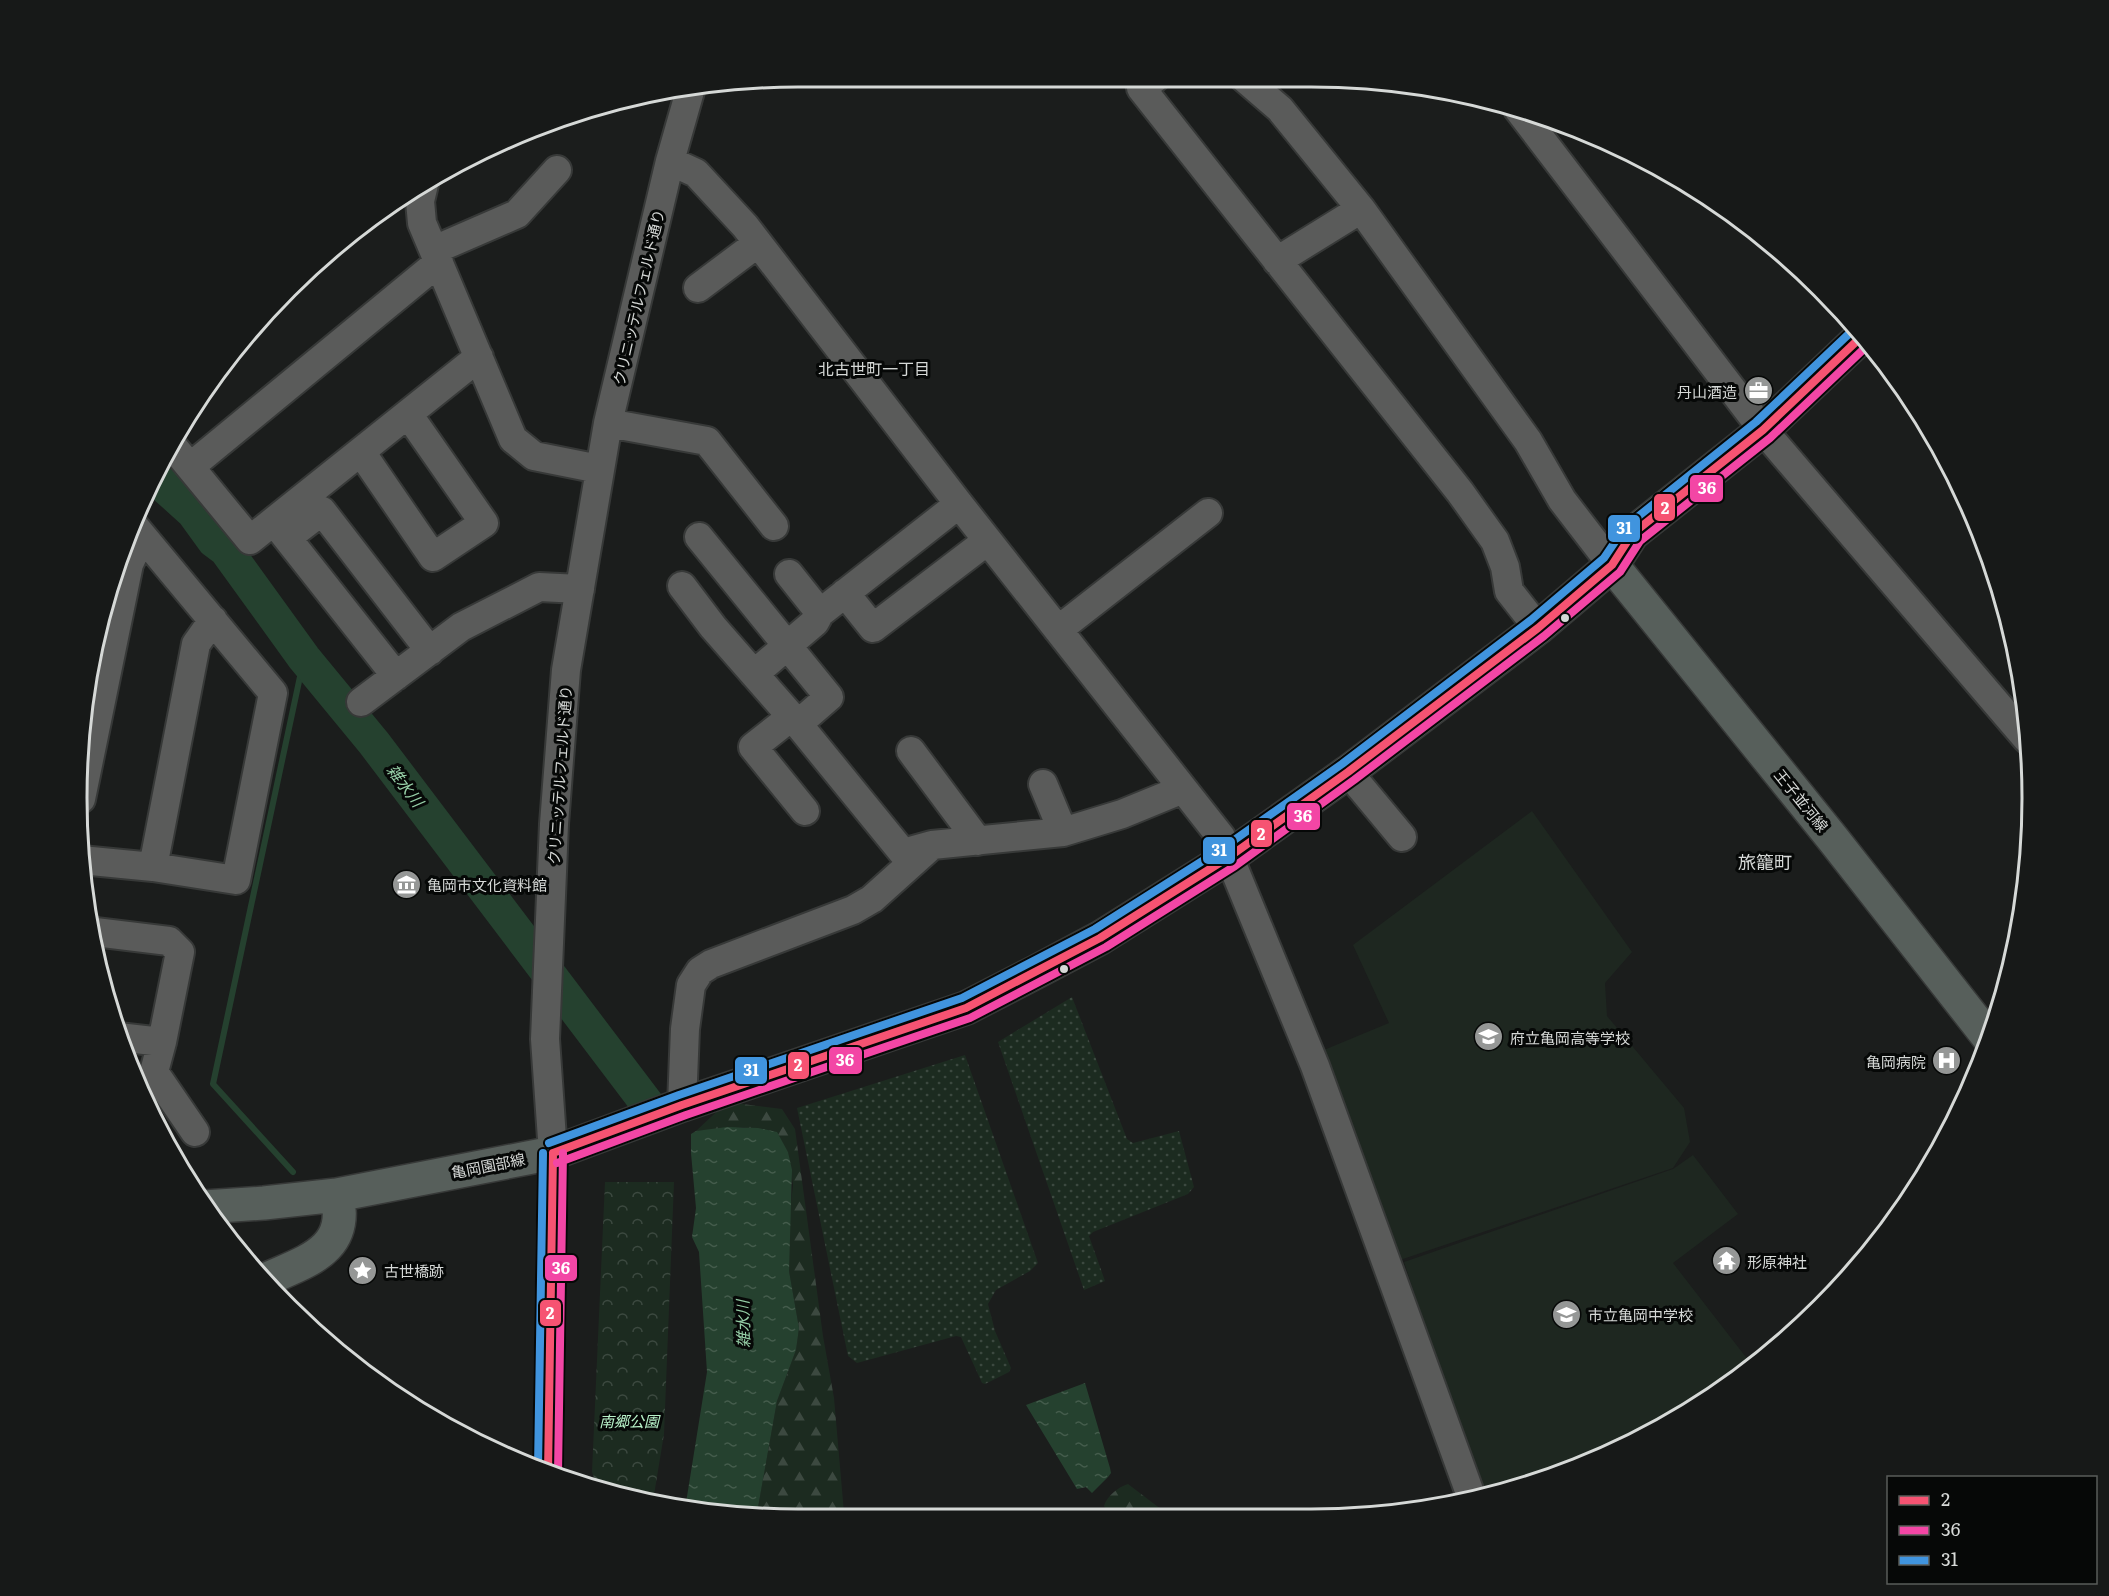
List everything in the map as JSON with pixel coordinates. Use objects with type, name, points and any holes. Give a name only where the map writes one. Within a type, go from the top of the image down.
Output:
[{"type":"main road","name":"亀岡園部線","points":[[216,1206],[337,1195],[553,1153],[682,1105],[966,1008],[1100,938],[1229,857],[1348,772],[1538,628],[1612,566],[1632,534],[1762,430],[1856,342]]},
{"type":"main road","name":"王子並河線","points":[[1612,566],[1840,848],[1983,1030]]},
{"type":"main road","points":[[272,1277],[323,1252],[333,1240],[338,1227],[340,1209],[337,1195]]},
{"type":"street","points":[[1142,87],[1478,516],[1495,541],[1505,567],[1509,591],[1538,628]]},
{"type":"street","points":[[1261,87],[1360,208],[1528,441],[1562,500],[1612,566]]},
{"type":"street","name":"クリニッテルフェルド通り","points":[[548,1463],[553,1153],[545,1039],[552,848],[566,670],[608,423],[670,161],[689,96]]},
{"type":"street","points":[[1527,121],[1762,430],[2018,729]]},
{"type":"street","points":[[670,161],[696,172],[758,243],[958,504],[1221,837],[1315,1066],[1469,1491]]},
{"type":"street","points":[[189,467],[437,256],[517,213],[557,170]]},
{"type":"street","points":[[421,195],[422,223],[513,439],[534,456],[599,469]]},
{"type":"street","points":[[1277,261],[1360,208]]},
{"type":"street","points":[[698,288],[758,243]]},
{"type":"street","points":[[281,530],[361,452],[479,357]]},
{"type":"street","points":[[361,452],[433,557],[484,523],[408,414]]},
{"type":"street","points":[[608,423],[706,441],[774,526]]},
{"type":"street","points":[[177,452],[250,540],[281,530],[322,511],[430,651]]},
{"type":"street","points":[[754,674],[815,622],[820,613],[958,504]]},
{"type":"street","points":[[1058,630],[1208,513]]},
{"type":"street","points":[[281,530],[396,676]]},
{"type":"street","points":[[90,861],[153,867],[236,880],[273,693],[139,533]]},
{"type":"street","points":[[699,537],[829,697],[753,747],[805,811]]},
{"type":"street","points":[[89,762],[136,540]]},
{"type":"street","points":[[845,593],[873,628],[987,541]]},
{"type":"street","points":[[789,574],[820,613]]},
{"type":"street","points":[[361,702],[461,627],[540,586],[580,588]]},
{"type":"street","points":[[682,586],[713,627],[903,853],[932,845],[1063,832],[1122,814],[1183,789]]},
{"type":"street","points":[[153,867],[196,644],[213,620]]},
{"type":"street","points":[[911,751],[978,841]]},
{"type":"street","points":[[1348,772],[1402,837]]},
{"type":"street","points":[[1043,784],[1063,832]]},
{"type":"street","points":[[682,1105],[685,1029],[691,985],[700,971],[711,964],[853,910],[872,899],[932,845]]},
{"type":"street","points":[[100,933],[169,941],[180,952],[162,1042],[147,1076],[195,1132]]},
{"type":"street","points":[[129,1038],[162,1042]]},
{"type":"shaded area","name":"府立亀岡高等学校","points":[[1532,811],[1632,952],[1605,983],[1607,1016],[1684,1108],[1690,1142],[1673,1168],[1400,1260],[1319,1052],[1389,1023],[1353,945]]},
{"type":"shaded area","name":"市立亀岡中学校","points":[[1693,1155],[1738,1214],[1673,1263],[1747,1359],[1706,1389],[1625,1436],[1540,1471],[1479,1489],[1404,1262],[1673,1169]]},
{"type":"green space","points":[[1072,997],[1127,1139],[1133,1143],[1179,1131],[1194,1187],[1188,1194],[1093,1232],[1089,1236],[1105,1281],[1084,1290],[998,1042]]},
{"type":"green space","points":[[965,1055],[1038,1263],[1030,1271],[996,1290],[988,1304],[995,1331],[1011,1368],[1009,1372],[985,1384],[982,1383],[961,1337],[956,1336],[857,1363],[848,1356],[797,1108]]},
{"type":"green space","points":[[727,1102],[782,1109],[795,1129],[823,1336],[834,1398],[844,1509],[758,1507],[777,1401],[796,1350],[799,1328],[789,1271],[789,1222],[793,1185],[788,1152],[776,1132],[743,1127],[696,1131]]},
{"type":"green space","name":"南郷公園","points":[[605,1182],[674,1182],[664,1434],[654,1494],[594,1479],[592,1472]]},
{"type":"green space","points":[[1128,1484],[1161,1509],[1106,1509],[1104,1506],[1110,1495]]},
{"type":"water","points":[[727,1127],[758,1128],[777,1132],[788,1152],[792,1170],[789,1271],[799,1328],[796,1350],[777,1401],[758,1507],[686,1500],[707,1372],[699,1252],[692,1237],[696,1208],[691,1134],[696,1131]]},
{"type":"water","points":[[1085,1383],[1111,1473],[1092,1493],[1086,1487],[1077,1489],[1026,1405]]},
{"type":"waterway","name":"雑水川","points":[[161,483],[193,512],[214,541],[226,550],[304,658],[374,743],[648,1105]]},
{"type":"waterway","points":[[293,1172],[213,1084],[304,658]]},
{"type":"transit line","name":"31","points":[[549,1143],[679,1095],[962,998],[1095,929],[1223,848],[1342,764],[1531,620],[1604,558],[1625,527],[1756,422],[1849,333]]},
{"type":"transit line","name":"2","points":[[553,1153],[682,1105],[966,1008],[1100,938],[1229,857],[1348,772],[1538,628],[1612,565],[1632,534],[1763,430],[1856,342]]},
{"type":"transit line","name":"36","points":[[557,1163],[686,1115],[970,1018],[1106,947],[1235,866],[1354,780],[1544,636],[1620,572],[1640,541],[1770,438],[1863,350]]},
{"type":"transit line","name":"31","points":[[538,1460],[543,1153]]},
{"type":"transit line","name":"2","points":[[548,1463],[553,1153]]},
{"type":"transit line","name":"36","points":[[558,1467],[563,1153]]},
{"type":"place","name":"丹山酒造","points":[[1758,391]]},
{"type":"place","name":"亀岡市文化資料館","points":[[406,884]]},
{"type":"place","name":"府立亀岡高等学校","points":[[1489,1037]]},
{"type":"place","name":"亀岡病院","points":[[1947,1061]]},
{"type":"place","name":"形原神社","points":[[1726,1261]]},
{"type":"place","name":"古世橋跡","points":[[363,1270]]},
{"type":"place","name":"市立亀岡中学校","points":[[1567,1314]]},
{"type":"district","name":"北古世町一丁目","points":[[874,368]]},
{"type":"district","name":"旅籠町","points":[[1765,861]]}]
